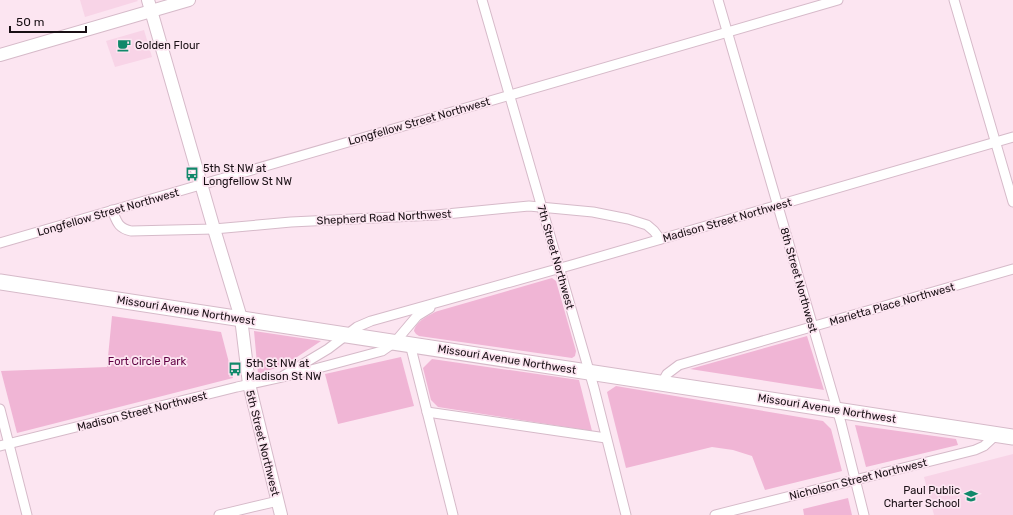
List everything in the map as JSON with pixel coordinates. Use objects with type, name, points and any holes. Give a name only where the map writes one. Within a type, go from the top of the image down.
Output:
[{"type":"main road","name":"Missouri Avenue Northwest","points":[[0,282],[348,334],[1013,437]]},
{"type":"street","points":[[0,55],[149,5],[189,0]]},
{"type":"street","name":"7th Street Northwest","points":[[482,0],[589,371],[626,515]]},
{"type":"street","name":"8th Street Northwest","points":[[718,0],[813,327],[856,480],[864,515]]},
{"type":"street","name":"Longfellow Street Northwest","points":[[0,243],[838,0]]},
{"type":"street","points":[[954,0],[1013,202]]},
{"type":"street","name":"5th Street Northwest","points":[[149,5],[241,318],[249,384],[281,515]]},
{"type":"street","name":"Madison Street Northwest","points":[[283,376],[313,359],[357,327],[371,321],[440,303],[1013,137]]},
{"type":"street","name":"Shepherd Road Northwest","points":[[112,210],[120,227],[124,230],[131,231],[214,229],[291,222],[436,215],[525,206],[592,212],[628,219],[647,225],[660,239]]},
{"type":"street","name":"Marietta Place Northwest","points":[[662,383],[667,374],[679,365],[1013,269]]},
{"type":"street","name":"Madison Street Northwest","points":[[4,445],[382,351],[403,343],[418,316],[440,303]]},
{"type":"street","points":[[403,343],[427,412],[453,515]]},
{"type":"street","points":[[0,409],[4,445],[27,515]]},
{"type":"street","points":[[427,412],[606,438]]},
{"type":"street","name":"Nicholson Street Northwest","points":[[715,515],[975,450],[984,446],[997,434]]},
{"type":"street","points":[[219,515],[278,501]]},
{"type":"shaded area","points":[[80,0],[137,0],[138,1],[85,17]]},
{"type":"shaded area","points":[[144,30],[152,57],[115,67],[106,41]]},
{"type":"shaded area","name":"Paul Public Charter School","points":[[1013,454],[1013,515],[934,515],[924,477]]},
{"type":"green space","points":[[552,278],[556,281],[576,351],[575,356],[572,358],[419,336],[414,331],[417,324],[427,316],[438,311]]},
{"type":"green space","name":"Fort Circle Park","points":[[112,316],[221,332],[233,378],[17,433],[1,371],[107,367]]},
{"type":"green space","points":[[254,331],[321,341],[285,365],[258,374]]},
{"type":"green space","points":[[807,336],[824,390],[690,369]]},
{"type":"green space","points":[[401,357],[414,406],[338,424],[325,374]]},
{"type":"green space","points":[[432,359],[579,380],[592,431],[438,407],[431,400],[423,368]]},
{"type":"green space","points":[[616,386],[823,421],[831,429],[842,471],[765,490],[752,456],[733,450],[712,447],[626,468],[607,392]]},
{"type":"green space","points":[[855,425],[956,439],[958,445],[866,467]]},
{"type":"green space","points":[[848,498],[852,515],[804,515],[803,509]]},
{"type":"place","name":"Golden Flour","points":[[124,45]]},
{"type":"place","name":"5th St NW at Longfellow St NW","points":[[192,174]]},
{"type":"place","name":"5th St NW at Madison St NW","points":[[235,369]]},
{"type":"place","name":"Paul Public Charter School","points":[[971,496]]}]
